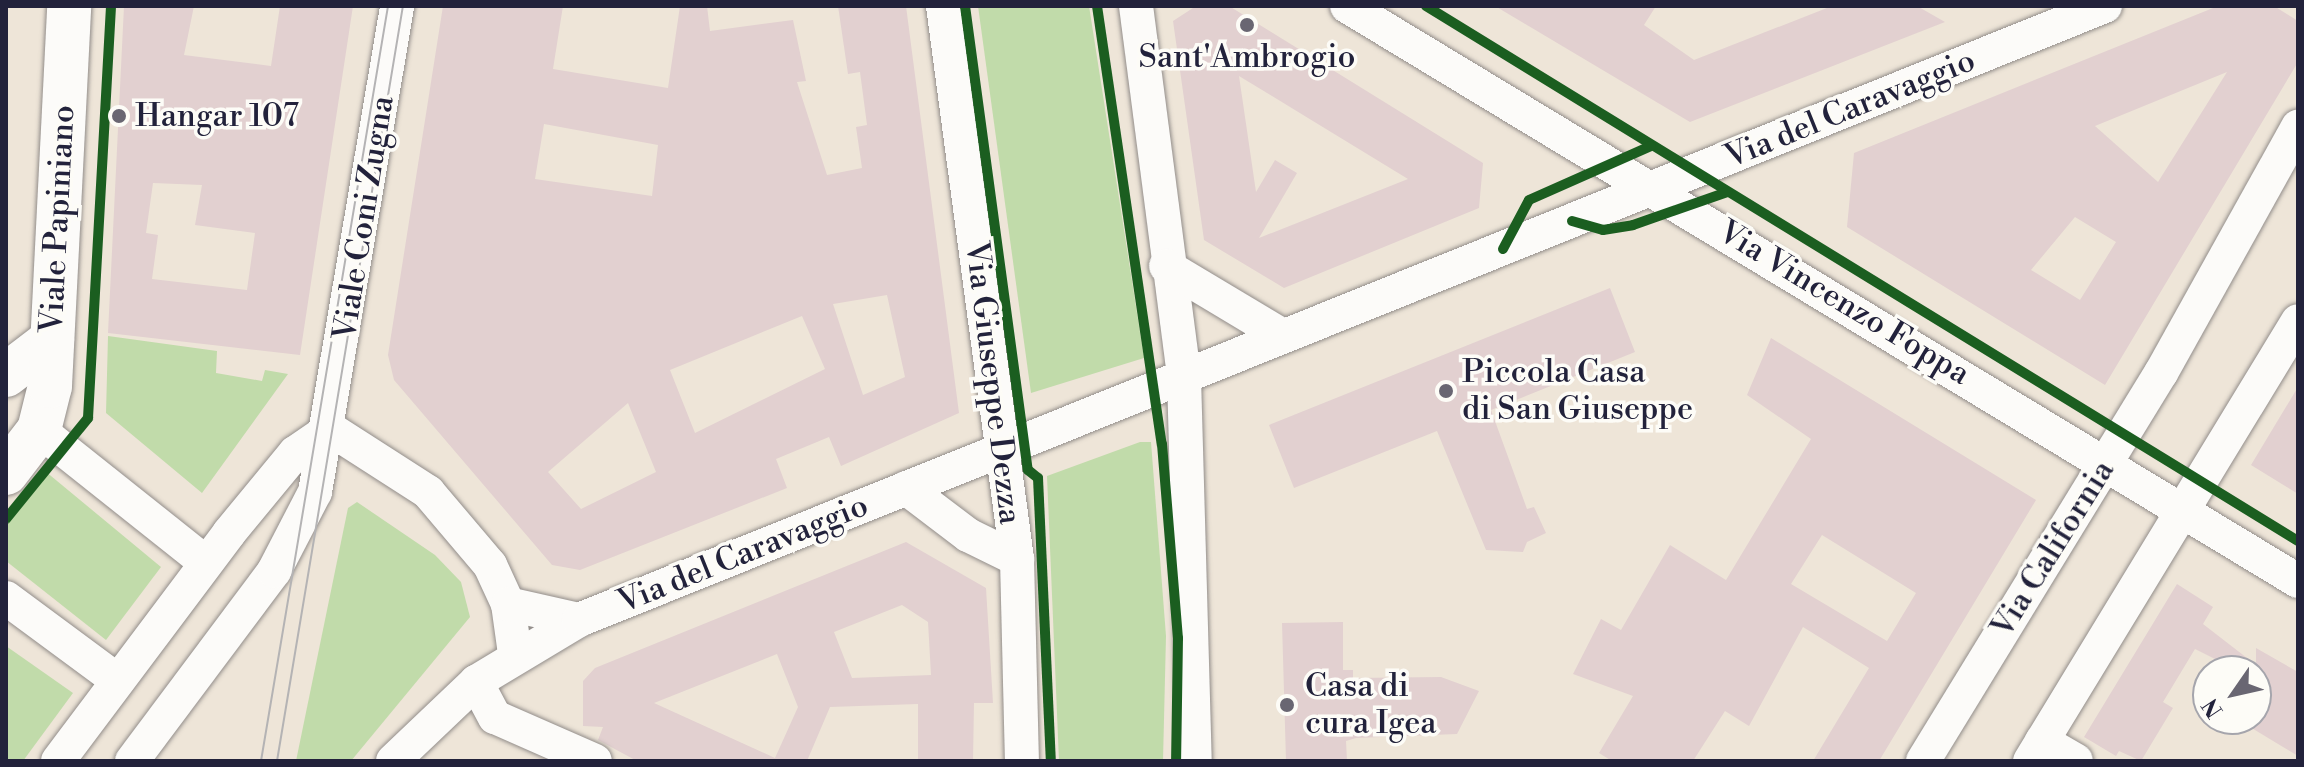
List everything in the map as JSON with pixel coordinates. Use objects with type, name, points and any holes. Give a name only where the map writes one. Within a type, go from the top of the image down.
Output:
[{"type":"main road","name":"Viale Papiniano","points":[[23,430],[52,340],[69,6]]},
{"type":"main road","points":[[6,375],[52,340]]},
{"type":"main road","points":[[6,473],[23,430]]},
{"type":"street","name":"Viale Coni Zugna","points":[[132,761],[302,529],[330,429],[397,6]]},
{"type":"street","name":"Via Giuseppe Dezza","points":[[943,6],[1017,559],[1022,761]]},
{"type":"street","points":[[1136,6],[1166,266],[1184,377],[1195,761]]},
{"type":"street","name":"Via Vincenzo Foppa","points":[[1347,6],[2107,462],[2298,581]]},
{"type":"street","name":"Via del Caravaggio","points":[[393,761],[476,682],[515,654],[579,620],[2105,6]]},
{"type":"street","name":"Via California","points":[[1923,761],[2107,462],[2298,127]]},
{"type":"street","points":[[1166,266],[1283,336]]},
{"type":"street","points":[[2076,761],[2036,751],[2298,321]]},
{"type":"street","points":[[58,761],[205,562],[295,453],[330,429],[428,492],[490,565],[508,604],[515,654]]},
{"type":"street","points":[[23,430],[205,562]]},
{"type":"street","name":"Via del Caravaggio","points":[[906,488],[968,535],[1017,559]]},
{"type":"street","points":[[8,603],[118,681]]},
{"type":"street","points":[[508,604],[579,620]]},
{"type":"street","points":[[476,682],[495,717],[595,761]]},
{"type":"green space","points":[[978,6],[1089,6],[1144,358],[1031,393]]},
{"type":"green space","points":[[108,336],[217,351],[216,373],[262,381],[265,370],[288,374],[202,493],[106,413]]},
{"type":"green space","points":[[1140,442],[1151,442],[1166,636],[1163,761],[1059,761],[1047,476]]},
{"type":"green space","points":[[45,471],[161,567],[106,640],[6,561],[6,519]]},
{"type":"green space","points":[[357,502],[435,555],[461,582],[470,617],[351,761],[296,761],[348,508]]},
{"type":"green space","points":[[6,646],[73,693],[23,761],[6,761]]},
{"type":"building","points":[[124,6],[194,6],[184,55],[271,66],[280,6],[353,6],[300,355],[108,333]],"holes":[[[153,183],[202,185],[195,225],[255,233],[247,290],[152,279],[158,235],[146,233]]]},
{"type":"building","points":[[443,6],[563,6],[553,69],[668,88],[680,6],[707,6],[710,31],[793,20],[806,81],[797,82],[827,175],[862,168],[856,127],[867,125],[860,72],[848,74],[838,6],[906,6],[959,413],[841,466],[829,437],[776,459],[787,488],[580,570],[552,565],[394,380],[388,355]],"holes":[[[544,124],[658,145],[652,196],[535,179]],[[887,295],[905,377],[863,395],[833,304]],[[802,316],[825,369],[695,433],[670,370]],[[628,403],[656,472],[581,509],[548,472]]]},
{"type":"building","points":[[1196,6],[1229,6],[1483,163],[1479,208],[1284,288],[1204,240],[1173,21]],"holes":[[[1239,76],[1408,179],[1259,238],[1297,173],[1275,160],[1256,192]]]},
{"type":"building","points":[[1495,6],[1656,6],[1644,25],[1694,60],[1832,6],[1917,6],[1945,22],[1690,122]]},
{"type":"building","points":[[2218,6],[2274,6],[2298,21],[2298,62],[2105,385],[1847,227],[1854,153]],"holes":[[[2227,72],[2158,182],[2095,126]],[[2075,217],[2116,242],[2080,300],[2031,270]]]},
{"type":"building","points":[[1610,288],[1635,352],[1491,410],[1527,509],[1534,507],[1546,533],[1527,542],[1523,552],[1486,550],[1437,431],[1294,488],[1269,425]]},
{"type":"building","points":[[1771,338],[2036,500],[1879,761],[1813,761],[1869,668],[1803,627],[1749,726],[1725,711],[1693,761],[1612,761],[1599,753],[1633,696],[1573,674],[1601,619],[1621,630],[1670,545],[1726,580],[1811,439],[1747,395]],"holes":[[[1822,535],[1916,593],[1887,641],[1791,584]]]},
{"type":"building","points":[[2298,387],[2298,494],[2251,465]]},
{"type":"building","points":[[906,542],[986,588],[993,703],[974,703],[973,761],[918,761],[918,704],[830,707],[807,761],[637,761],[598,740],[603,727],[583,726],[583,681],[595,668]],"holes":[[[902,605],[928,622],[931,675],[852,678],[834,632]],[[777,654],[798,707],[775,758],[654,703]]]},
{"type":"building","points":[[2177,584],[2213,607],[2203,624],[2243,655],[2207,655],[2195,649],[2163,702],[2173,708],[2141,761],[2119,751],[2116,756],[2084,737]]},
{"type":"building","points":[[1343,622],[1343,670],[1353,670],[1353,678],[1441,677],[1479,691],[1457,734],[1356,738],[1346,741],[1347,761],[1286,761],[1282,623]]},
{"type":"building","points":[[2256,648],[2268,655],[2256,655]]},
{"type":"building","points":[[2272,657],[2298,672],[2298,756],[2263,735],[2272,735]]},
{"type":"tram line","points":[[261,761],[388,6]]},
{"type":"tram line","points":[[277,761],[403,6]]},
{"type":"cycle path","points":[[6,519],[88,418],[111,6]]},
{"type":"cycle path","points":[[965,6],[1028,470],[1038,478],[1051,761]]},
{"type":"cycle path","points":[[1097,6],[1162,444],[1178,638],[1176,761]]},
{"type":"cycle path","points":[[1426,6],[2298,541]]},
{"type":"cycle path","points":[[1503,249],[1529,200],[1651,146]]},
{"type":"cycle path","points":[[1572,221],[1603,230],[1633,225],[1727,192]]},
{"type":"place","name":"Sant'Ambrogio","points":[[1247,25]]},
{"type":"place","name":"Hangar 107","points":[[119,116]]},
{"type":"place","name":"Piccola Casa di San Giuseppe","points":[[1446,391]]},
{"type":"place","name":"Casa di cura Igea","points":[[1287,705]]}]
